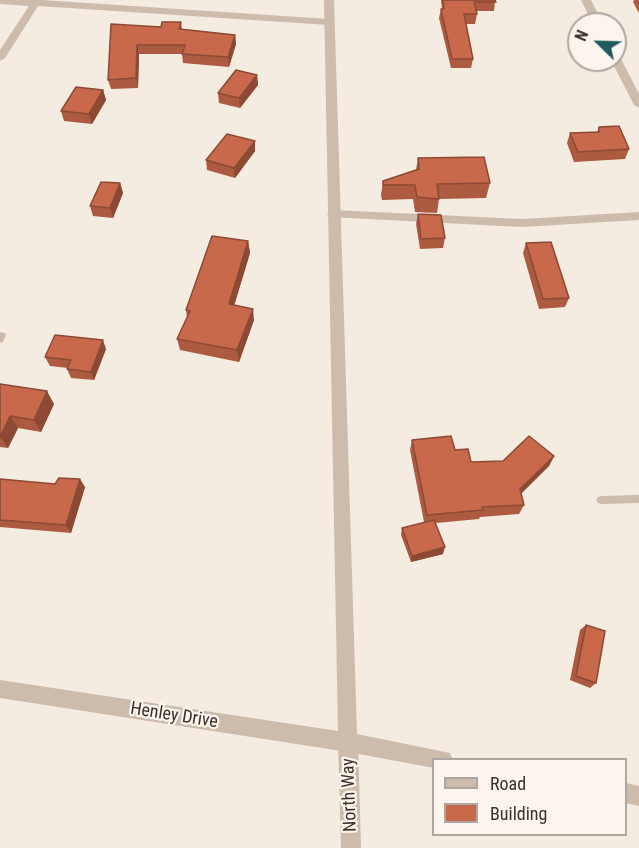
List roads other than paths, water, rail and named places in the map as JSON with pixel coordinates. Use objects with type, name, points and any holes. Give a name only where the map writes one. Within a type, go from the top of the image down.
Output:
[{"type":"street","name":"North Way","points":[[329,0],[351,848]]},
{"type":"street","points":[[0,1],[329,22]]},
{"type":"street","points":[[0,58],[36,2]]},
{"type":"street","points":[[622,72],[639,105]]},
{"type":"street","points":[[333,214],[522,223],[639,216]]},
{"type":"street","name":"Henley Drive","points":[[0,689],[348,742],[437,758]]},
{"type":"lane","points":[[602,500],[639,499]]}]
